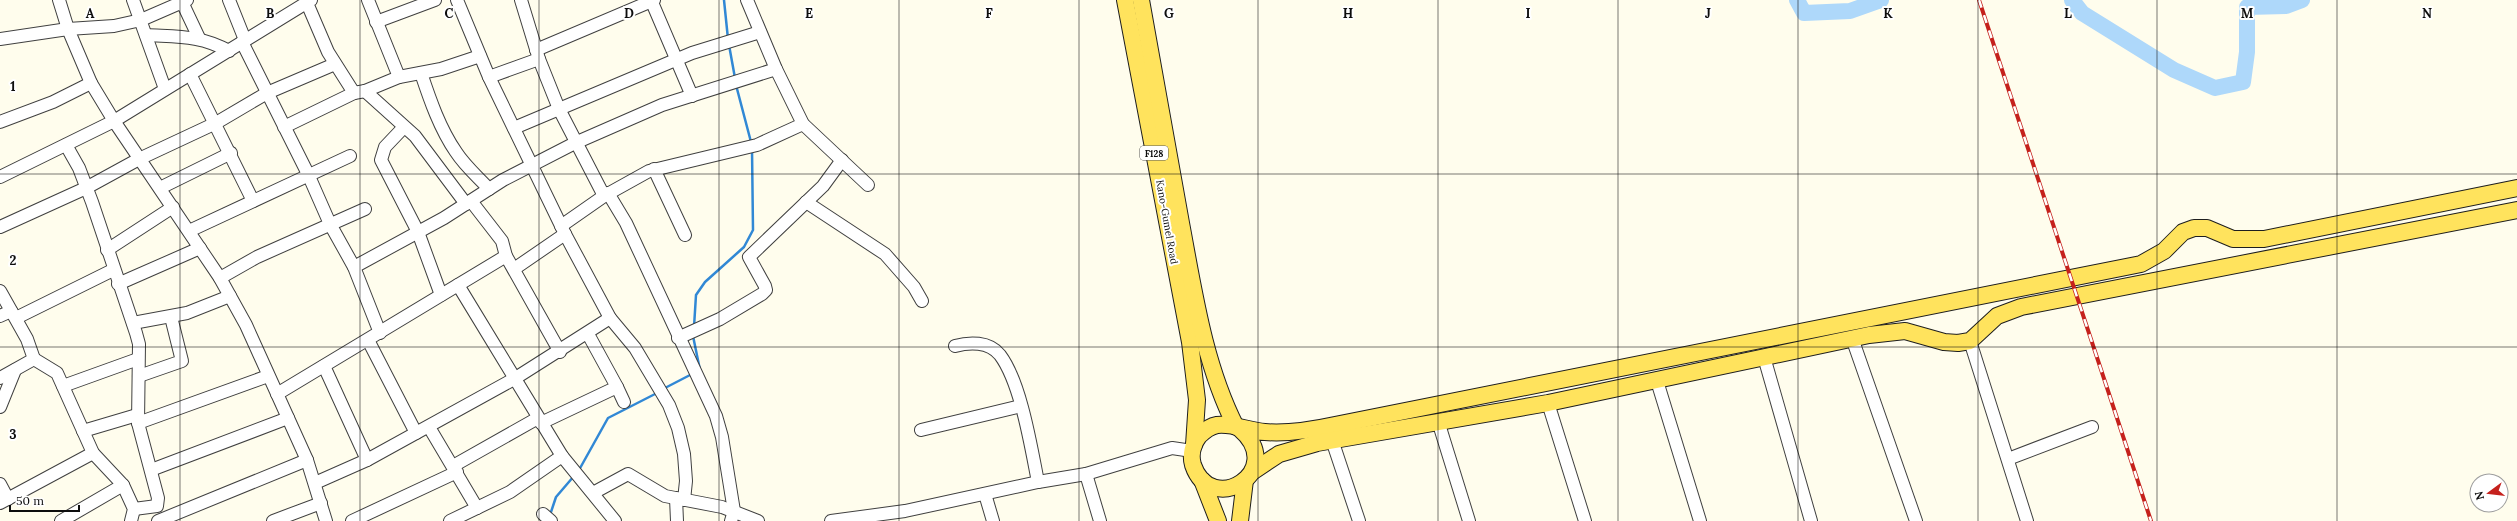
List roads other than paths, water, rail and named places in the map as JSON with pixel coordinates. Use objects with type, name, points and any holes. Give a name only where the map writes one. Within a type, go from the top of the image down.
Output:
[{"type":"main road","name":"Kano-Gumel Road","points":[[1125,0],[1192,357],[1197,400],[1193,448]]},
{"type":"main road","name":"Kano-Gumel Road","points":[[1140,0],[1197,303],[1216,382],[1238,428]]},
{"type":"main road","points":[[1193,448],[1206,429],[1221,425],[1283,433],[1335,426],[2141,264],[2164,251],[2183,232],[2194,228],[2207,228],[2233,239],[2264,239],[2517,188]]},
{"type":"main road","points":[[1202,480],[1219,488],[1237,486],[1278,454],[1332,440],[1548,403],[1657,381],[1852,338],[1905,331],[1944,342],[1958,343],[1970,341],[1997,316],[2008,311],[2081,295],[2517,210]]},
{"type":"main road","points":[[2077,276],[2081,295]]},
{"type":"main road","name":"F128","points":[[1238,428],[1249,437],[1254,448],[1255,460],[1248,476],[1240,521]]},
{"type":"main road","name":"F128","points":[[1193,448],[1196,472],[1202,480],[1218,521]]},
{"type":"street","points":[[59,0],[68,29],[91,83],[139,159],[220,278],[246,325],[307,460],[326,521]]},
{"type":"street","points":[[133,0],[165,89]]},
{"type":"street","points":[[229,0],[244,41],[267,93],[308,174],[330,224],[354,267],[380,333]]},
{"type":"street","points":[[368,0],[399,77]]},
{"type":"street","points":[[376,22],[435,0]]},
{"type":"street","points":[[457,0],[489,77],[563,230],[610,318],[635,348],[658,389],[669,405],[678,428],[684,454],[686,481],[680,499],[677,521]]},
{"type":"street","points":[[521,0],[537,54],[559,109],[575,143],[606,195],[626,223],[687,334],[693,368],[709,397],[718,423],[732,516]]},
{"type":"street","points":[[489,77],[652,0],[692,96]]},
{"type":"street","points":[[747,0],[776,69],[803,124],[868,185]]},
{"type":"street","points":[[1,35],[114,26],[141,20],[184,1],[199,38]]},
{"type":"street","points":[[0,177],[114,121],[309,1],[335,64],[359,92],[404,127],[427,149],[502,241],[506,256],[560,352]]},
{"type":"street","points":[[514,128],[677,60],[760,32]]},
{"type":"street","points":[[146,35],[199,38],[212,42],[229,51]]},
{"type":"street","points":[[284,128],[359,92],[399,77],[421,73],[480,56]]},
{"type":"street","points":[[0,228],[86,188],[139,159],[216,123],[267,93],[335,64]]},
{"type":"street","points":[[354,267],[418,232],[531,165],[575,143],[662,105],[776,69]]},
{"type":"street","points":[[421,73],[429,98],[450,143],[464,162],[489,189]]},
{"type":"street","points":[[190,74],[231,153],[253,201]]},
{"type":"street","points":[[0,122],[53,102],[91,83]]},
{"type":"street","points":[[514,269],[606,195],[654,169],[754,146],[803,124]]},
{"type":"street","points":[[404,127],[386,147],[380,158],[418,232],[441,295]]},
{"type":"street","points":[[0,291],[14,315],[34,359],[57,372],[93,453],[123,485],[132,515],[157,506],[158,498],[138,419],[139,344],[86,188],[66,145]]},
{"type":"street","points":[[160,188],[231,153]]},
{"type":"street","points":[[189,231],[308,174],[350,156]]},
{"type":"street","points":[[687,334],[762,294],[766,290],[749,257],[822,186],[842,160]]},
{"type":"street","points":[[654,169],[685,235]]},
{"type":"street","points":[[806,202],[885,254],[910,282],[922,301]]},
{"type":"street","points":[[107,250],[173,207]]},
{"type":"street","points":[[220,278],[257,257],[365,209]]},
{"type":"street","points":[[118,284],[200,248]]},
{"type":"street","points":[[277,394],[506,256]]},
{"type":"street","points":[[0,316],[14,315],[113,270]]},
{"type":"street","points":[[458,285],[514,380],[562,456],[576,471],[615,521]]},
{"type":"street","points":[[133,323],[170,317],[200,309],[230,296]]},
{"type":"street","points":[[139,376],[182,361],[170,317]]},
{"type":"street","points":[[315,483],[367,460],[514,380],[588,334],[610,318]]},
{"type":"street","points":[[588,334],[624,402]]},
{"type":"street","points":[[1852,338],[1916,521]]},
{"type":"street","points":[[368,340],[416,433]]},
{"type":"street","points":[[1970,341],[2027,521]]},
{"type":"street","points":[[955,346],[967,343],[983,344],[1000,354],[1013,382],[1038,482]]},
{"type":"street","points":[[1764,358],[1811,521]]},
{"type":"street","points":[[0,378],[34,359]]},
{"type":"street","points":[[63,386],[138,359]]},
{"type":"street","points":[[324,366],[367,460]]},
{"type":"street","points":[[0,407],[15,370]]},
{"type":"street","points":[[83,431],[138,419],[268,376]]},
{"type":"street","points":[[1657,381],[1700,521]]},
{"type":"street","points":[[352,521],[455,469],[540,420],[616,387]]},
{"type":"street","points":[[1548,403],[1585,521]]},
{"type":"street","points":[[921,430],[1020,406]]},
{"type":"street","points":[[151,470],[288,418]]},
{"type":"street","points":[[1438,421],[1469,521]]},
{"type":"street","points":[[429,426],[477,508]]},
{"type":"street","points":[[2008,459],[2092,427]]},
{"type":"street","points":[[1332,440],[1359,521]]},
{"type":"street","points":[[830,521],[905,511],[1038,482],[1086,474],[1172,448],[1193,448]]},
{"type":"street","points":[[0,484],[4,501],[93,453]]},
{"type":"street","points":[[450,521],[510,492],[562,456]]},
{"type":"street","points":[[158,521],[307,460]]},
{"type":"street","points":[[593,493],[628,474],[658,493],[732,516],[758,521]]},
{"type":"street","points":[[1086,474],[1100,521]]},
{"type":"street","points":[[61,521],[123,485]]},
{"type":"street","points":[[985,494],[993,521]]},
{"type":"street","points":[[273,521],[321,503]]},
{"type":"waterway","points":[[724,0],[728,39]]},
{"type":"waterway","points":[[1797,0],[1804,13],[1850,11],[1881,0]]},
{"type":"waterway","points":[[2072,0],[2082,13],[2174,70],[2215,88],[2243,82],[2247,52],[2247,7],[2286,6],[2302,0]]},
{"type":"waterway","points":[[729,45],[735,78]]},
{"type":"waterway","points":[[736,85],[751,142]]},
{"type":"waterway","points":[[694,327],[696,295],[705,282],[744,247],[753,230],[752,149]]},
{"type":"waterway","points":[[693,336],[700,370]]},
{"type":"waterway","points":[[663,389],[692,374]]},
{"type":"waterway","points":[[579,470],[608,418],[657,393]]},
{"type":"waterway","points":[[550,515],[556,497],[574,476]]},
{"type":"railway","points":[[1979,0],[2151,521]]}]
